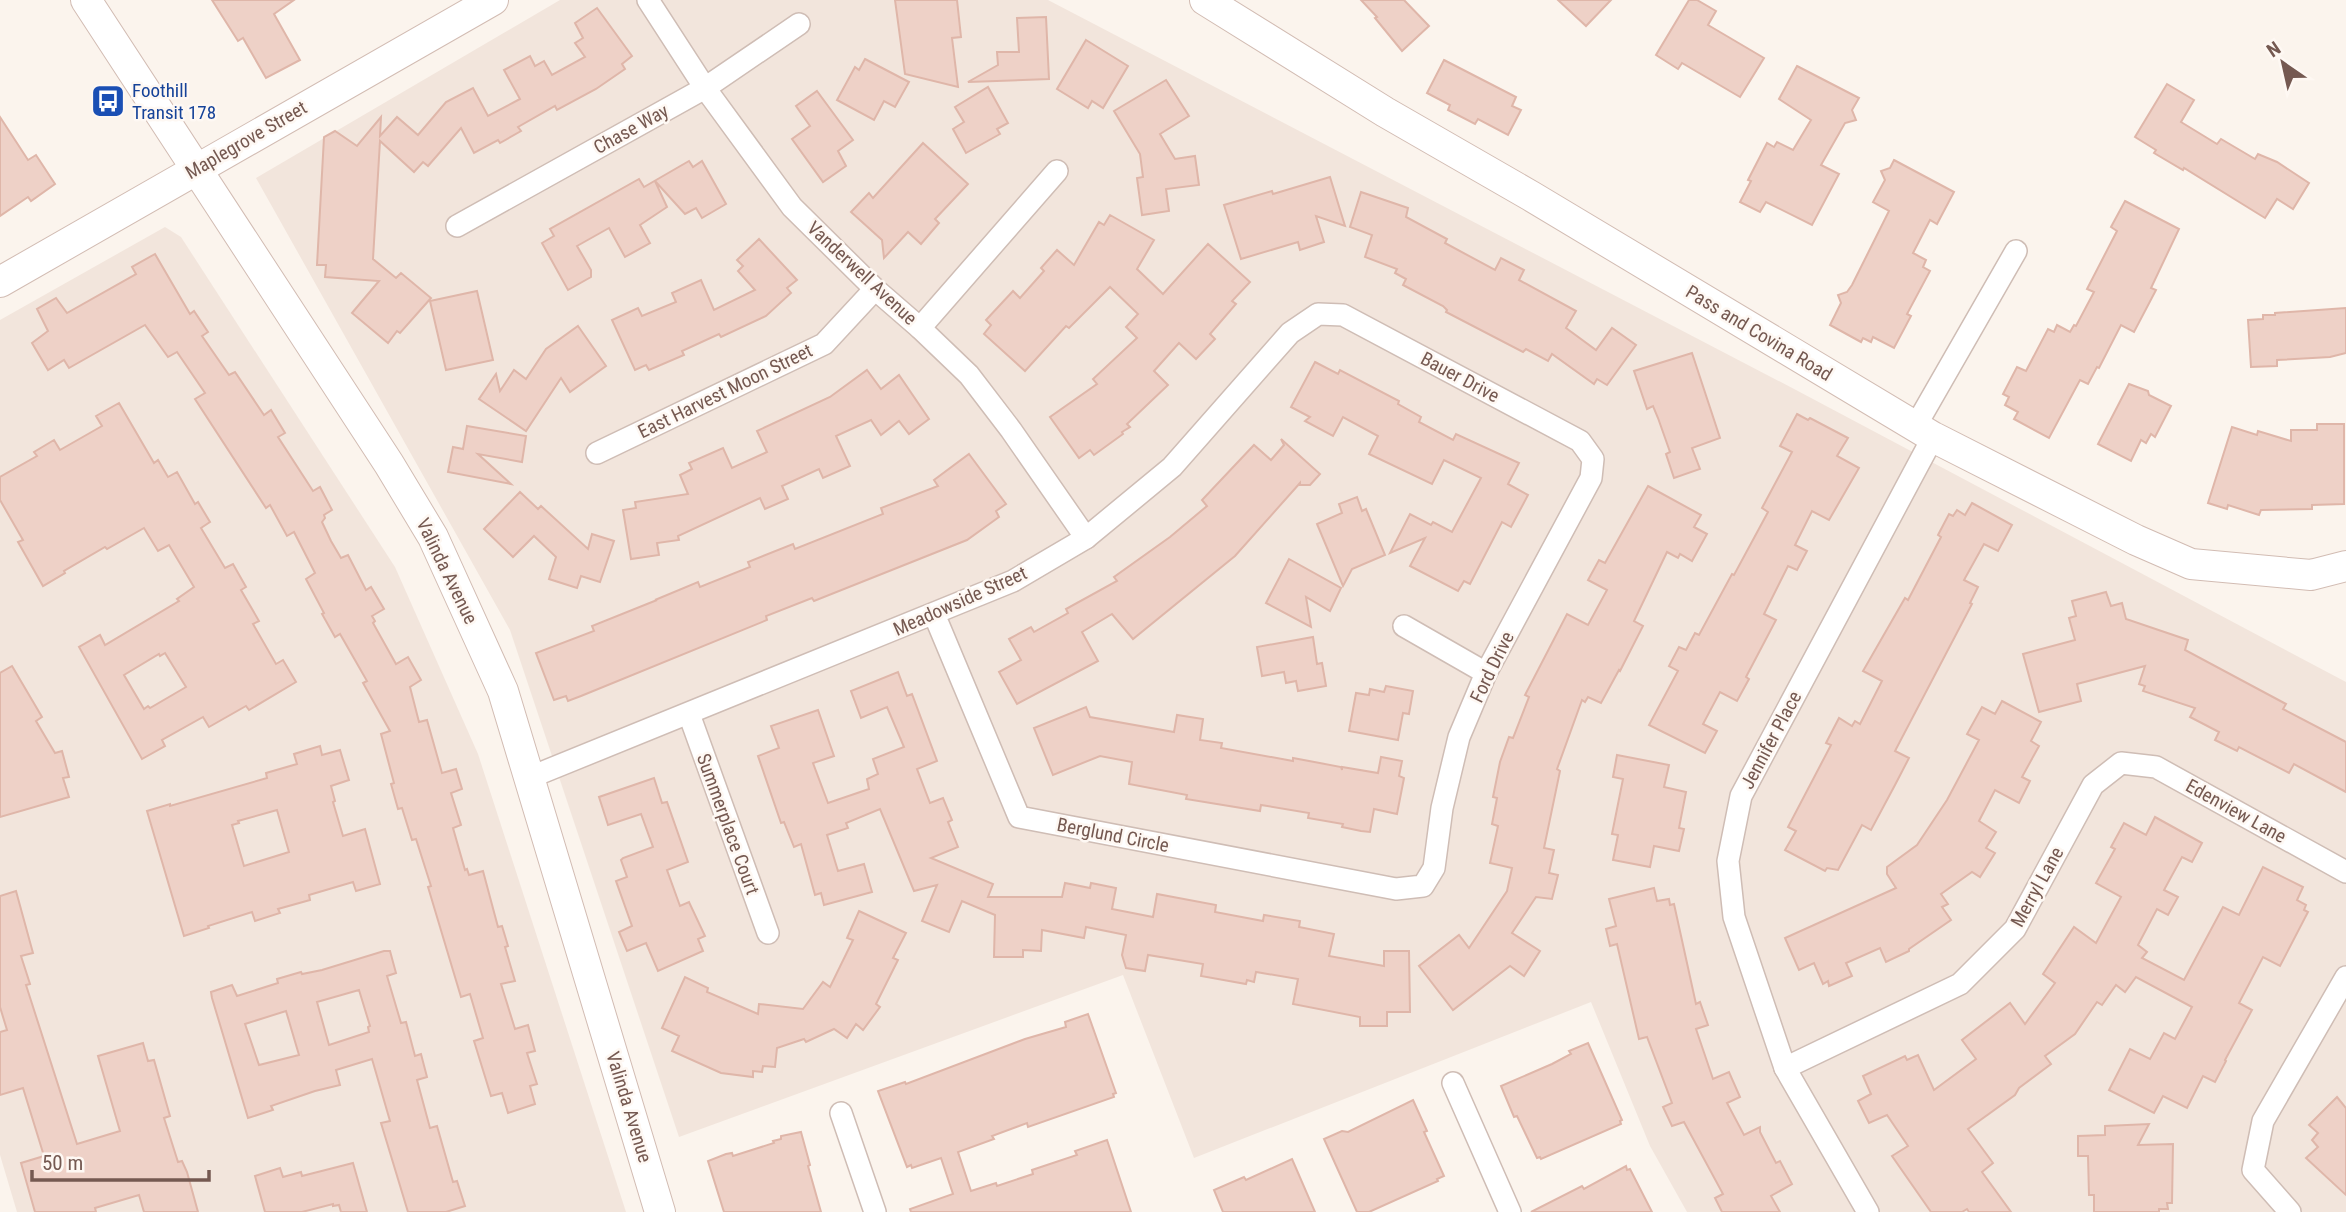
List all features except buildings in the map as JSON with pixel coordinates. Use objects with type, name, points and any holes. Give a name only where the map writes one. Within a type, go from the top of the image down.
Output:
[{"type":"street","name":"Valinda Avenue","points":[[86,0],[389,464],[433,537],[503,691],[660,1212]]},
{"type":"street","name":"Maplegrove Street","points":[[0,282],[493,0]]},
{"type":"street","name":"Vanderwell Avenue","points":[[648,0],[705,88],[792,207],[874,289],[920,328],[969,376],[1011,430],[1086,538]]},
{"type":"street","name":"Pass and Covina Road","points":[[1205,0],[1385,112],[1531,196],[1924,432],[2136,540],[2191,564],[2311,575],[2346,566]]},
{"type":"street","name":"Chase Way","points":[[457,226],[705,88],[799,24]]},
{"type":"street","points":[[920,328],[1057,171]]},
{"type":"street","name":"Jennifer Place","points":[[1868,1212],[1784,1068],[1734,917],[1728,860],[1741,796],[2016,251]]},
{"type":"street","name":"East Harvest Moon Street","points":[[597,453],[824,344],[874,289]]},
{"type":"street","name":"Meadowside Street","points":[[531,777],[1013,581],[1086,538],[1172,467],[1290,333],[1318,314]]},
{"type":"street","name":"Bauer Drive","points":[[1318,314],[1343,315],[1580,441],[1593,459]]},
{"type":"street","name":"Ford Drive","points":[[1423,887],[1434,868],[1442,808],[1459,737],[1486,673],[1591,478],[1593,459]]},
{"type":"street","name":"Berglund Circle","points":[[934,614],[1019,817],[1396,889],[1423,887]]},
{"type":"street","points":[[1404,626],[1486,673]]},
{"type":"street","name":"Summerplace Court","points":[[689,714],[768,933]]},
{"type":"street","name":"Merryl Lane","points":[[1784,1068],[1960,984],[2015,929],[2093,785],[2121,763]]},
{"type":"street","name":"Edenview Lane","points":[[2121,763],[2156,767],[2346,872]]},
{"type":"street","points":[[2290,1212],[2253,1170],[2263,1121],[2346,976]]},
{"type":"street","points":[[1453,1083],[1510,1212]]},
{"type":"street","points":[[841,1113],[874,1212]]},
{"type":"shaded area","points":[[560,0],[1048,0],[1796,390],[2346,682],[2346,1212],[1687,1212],[1650,1146],[1591,1002],[1194,1158],[1123,975],[679,1137],[510,630],[256,178]]},
{"type":"shaded area","points":[[165,227],[181,237],[395,567],[478,754],[626,1212],[17,1212],[0,1155],[0,320]]},
{"type":"place","name":"Foothill Transit 178","points":[[108,101]]}]
